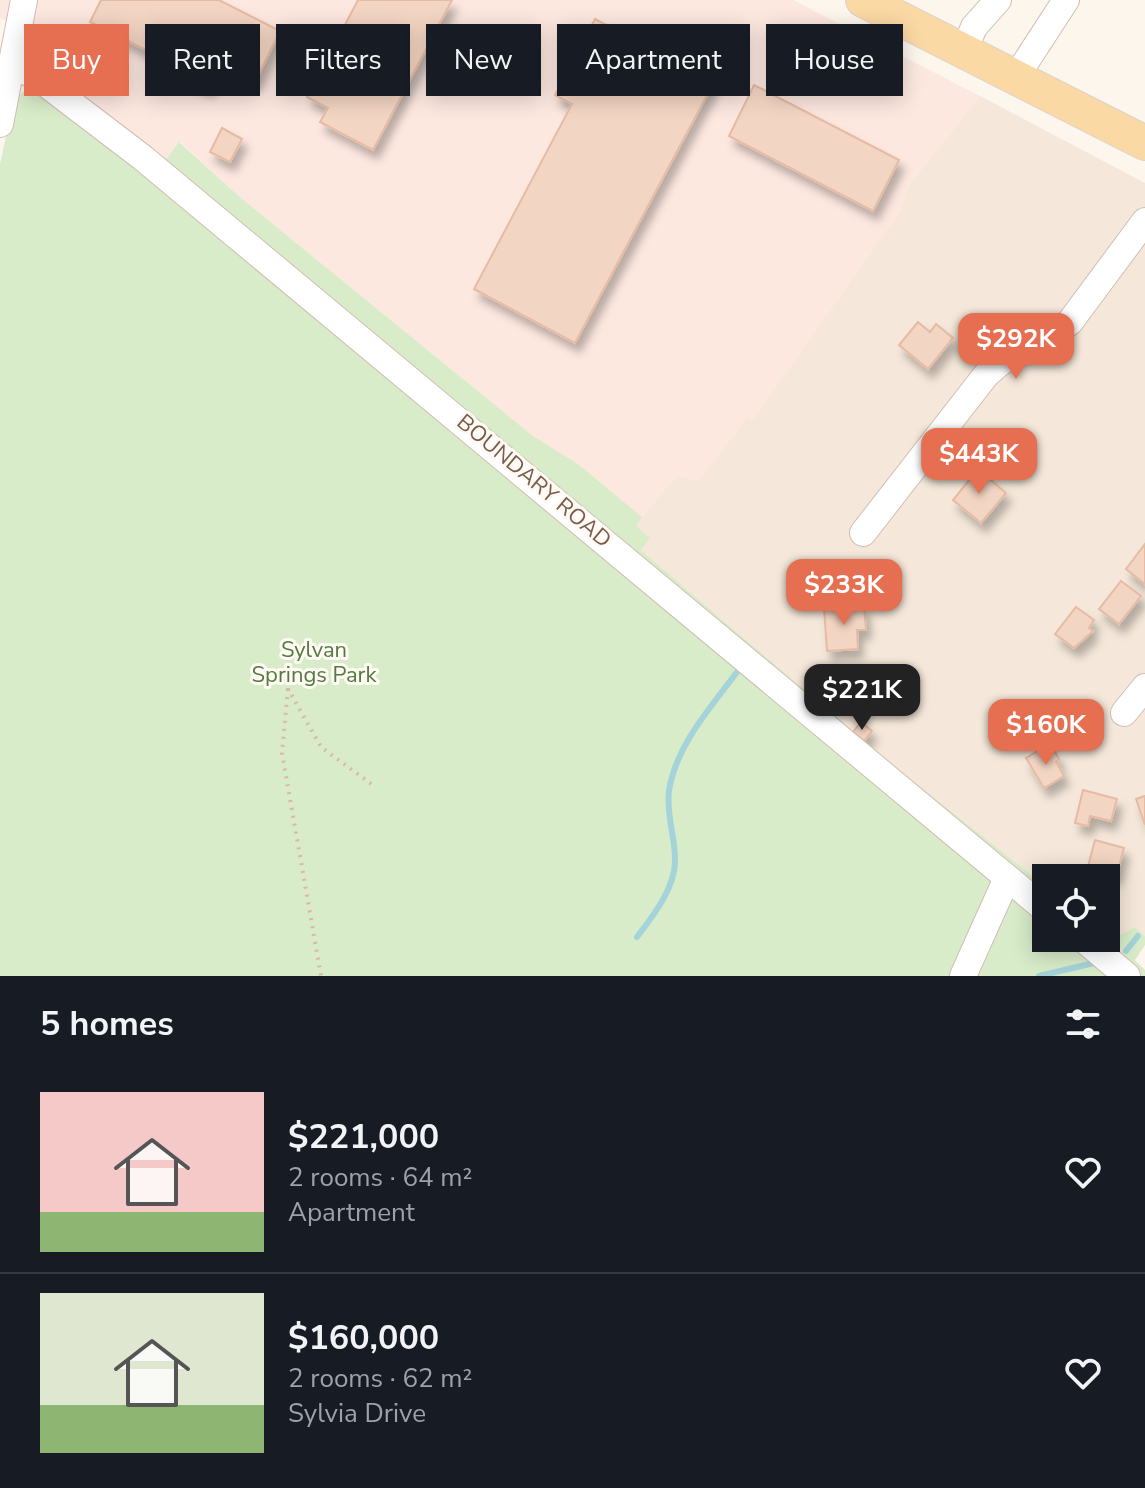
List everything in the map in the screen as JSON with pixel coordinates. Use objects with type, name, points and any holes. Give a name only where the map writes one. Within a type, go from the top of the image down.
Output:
[{"type":"main road","points":[[866,1],[1145,142]]},
{"type":"street","points":[[0,124],[24,0]]},
{"type":"street","points":[[964,51],[974,27],[998,0]]},
{"type":"street","points":[[1016,77],[1066,0]]},
{"type":"street","name":"BOUNDARY ROAD","points":[[12,68],[33,74],[155,168],[1032,899]]},
{"type":"street","points":[[863,533],[986,375],[1006,356],[1055,333],[1070,322],[1145,221]]},
{"type":"street","points":[[1124,713],[1145,687]]},
{"type":"street","points":[[963,976],[1007,878]]},
{"type":"street","points":[[1099,952],[1127,976]]},
{"type":"path","points":[[288,664],[282,753],[321,976]]},
{"type":"path","points":[[288,689],[321,747],[374,786]]},
{"type":"shaded area","points":[[0,0],[793,0],[840,24],[766,24],[766,96],[903,96],[903,56],[980,96],[908,186],[902,209],[752,421],[747,418],[698,482],[677,475],[642,517],[578,464],[533,436],[241,198],[180,142],[152,179],[43,96],[129,96],[129,24],[24,24],[24,29],[0,18]]},
{"type":"shaded area","points":[[980,96],[1145,183],[1145,936],[1135,928],[1120,935],[1120,864],[1032,864],[1032,875],[890,763],[641,550],[635,526],[677,474],[698,481],[747,417],[751,420],[901,209],[908,186]]},
{"type":"green space","name":"Sylvan Springs Park","points":[[23,92],[24,96],[43,96],[152,179],[179,142],[241,198],[533,436],[578,464],[642,517],[636,526],[650,538],[641,550],[890,763],[1032,875],[1032,952],[1120,952],[1120,934],[1135,927],[1145,936],[1145,945],[1135,960],[1145,970],[1145,976],[0,976],[0,164],[14,100]]},
{"type":"building","points":[[101,0],[219,0],[276,29],[276,39],[260,72],[260,24],[145,24],[145,50],[129,42],[129,24],[90,22]]},
{"type":"building","points":[[358,0],[452,0],[439,24],[426,24],[426,49],[410,80],[410,24],[345,24]]},
{"type":"building","points":[[754,85],[766,91],[766,96],[775,96],[899,160],[873,211],[729,136]]},
{"type":"building","points":[[557,91],[557,96],[707,96],[575,343],[474,289],[572,104],[555,95]]},
{"type":"building","points":[[401,96],[373,150],[320,122],[328,108],[307,97]]},
{"type":"building","points":[[222,128],[242,139],[230,162],[210,152]]},
{"type":"building","points":[[918,322],[930,332],[936,324],[953,338],[928,369],[899,345]]},
{"type":"building","points":[[978,469],[1006,493],[981,523],[953,500]]},
{"type":"building","points":[[1145,544],[1145,584],[1126,569]]},
{"type":"building","points":[[1121,581],[1141,596],[1119,624],[1099,609]]},
{"type":"building","points":[[864,606],[866,630],[857,630],[858,649],[827,651],[824,608]]},
{"type":"building","points":[[1076,607],[1094,620],[1089,628],[1093,631],[1074,648],[1055,634]]},
{"type":"building","points":[[861,722],[872,731],[864,741],[853,732]]},
{"type":"building","points":[[1046,746],[1051,754],[1055,752],[1059,759],[1056,762],[1064,776],[1044,788],[1026,758]]},
{"type":"building","points":[[1083,790],[1117,799],[1111,821],[1090,816],[1088,826],[1075,823]]},
{"type":"building","points":[[1145,796],[1145,825],[1136,799]]},
{"type":"building","points":[[1095,840],[1124,848],[1119,864],[1089,864]]},
{"type":"waterway","points":[[637,937],[662,901],[672,880],[675,851],[668,800],[679,757],[697,726],[740,668]]},
{"type":"waterway","points":[[1126,951],[1138,936]]},
{"type":"waterway","points":[[1039,976],[1094,963]]}]
